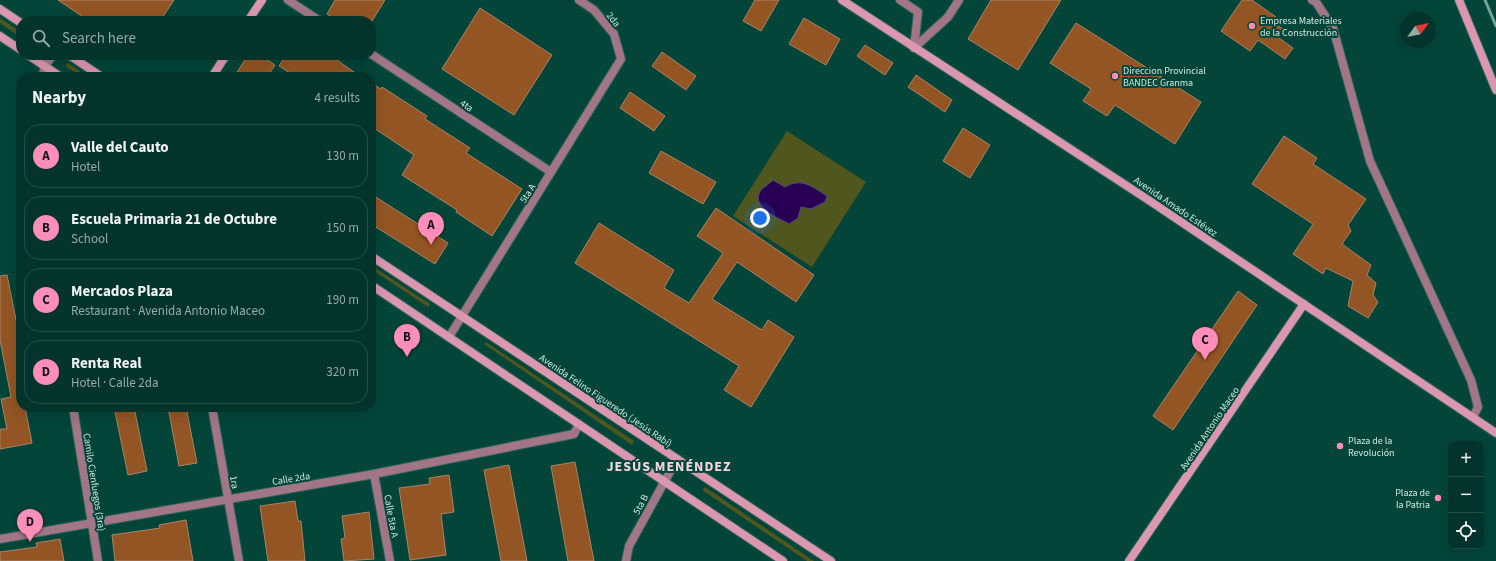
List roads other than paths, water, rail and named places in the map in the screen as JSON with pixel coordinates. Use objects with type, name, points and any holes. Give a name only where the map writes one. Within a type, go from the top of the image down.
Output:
[{"type":"main road","points":[[251,16],[262,0]]},
{"type":"main road","name":"Avenida Amado Estévez","points":[[842,0],[1153,203],[1473,416],[1496,433]]},
{"type":"main road","points":[[1459,0],[1496,90]]},
{"type":"main road","points":[[0,9],[16,20]]},
{"type":"main road","points":[[0,36],[16,47]]},
{"type":"main road","points":[[36,60],[54,72]]},
{"type":"main road","points":[[76,60],[94,72]]},
{"type":"main road","points":[[215,72],[223,60]]},
{"type":"main road","name":"Avenida Felino Figueredo (Jesús Rabí)","points":[[376,259],[830,561]]},
{"type":"main road","points":[[376,288],[783,561]]},
{"type":"main road","name":"Avenida Antonio Maceo","points":[[1129,561],[1304,304]]},
{"type":"street","points":[[288,0],[312,16]]},
{"type":"street","name":"2da","points":[[579,0],[594,10],[614,34],[621,59]]},
{"type":"street","points":[[900,0],[918,12],[914,48]]},
{"type":"street","points":[[914,48],[948,17],[959,0]]},
{"type":"street","points":[[1312,0],[1316,2],[1333,28],[1370,161],[1471,380],[1478,407],[1473,416]]},
{"type":"street","name":"4ta","points":[[376,57],[551,172]]},
{"type":"street","name":"5ta A","points":[[449,337],[621,59]]},
{"type":"street","points":[[43,72],[45,66],[49,60]]},
{"type":"street","name":"Camilo Cienfuegos (3ra)","points":[[74,412],[98,561]]},
{"type":"street","name":"1ra","points":[[213,412],[239,561]]},
{"type":"street","name":"Calle 2da","points":[[0,539],[374,474],[574,434],[580,424]]},
{"type":"street","name":"5ta B","points":[[626,561],[629,546],[664,481],[678,459]]},
{"type":"street","name":"Calle 5ta A","points":[[374,474],[390,561]]},
{"type":"railway","points":[[1485,0],[1496,26]]},
{"type":"place","name":"Empresa Materiales de la Construcción","points":[[1252,26]]},
{"type":"place","name":"Direccion Provincial BANDEC Granma","points":[[1115,76]]},
{"type":"place","name":"Valle del Cauto","points":[[431,245]]},
{"type":"place","name":"Escuela Primaria 21 de Octubre","points":[[407,357]]},
{"type":"place","name":"Mercados Plaza","points":[[1205,360]]},
{"type":"place","name":"Plaza de la Revolución","points":[[1340,446]]},
{"type":"place","name":"Plaza de la Patria","points":[[1438,498]]},
{"type":"place","name":"Renta Real","points":[[30,542]]},
{"type":"district","name":"JESÚS MENÉNDEZ","points":[[669,466]]}]
